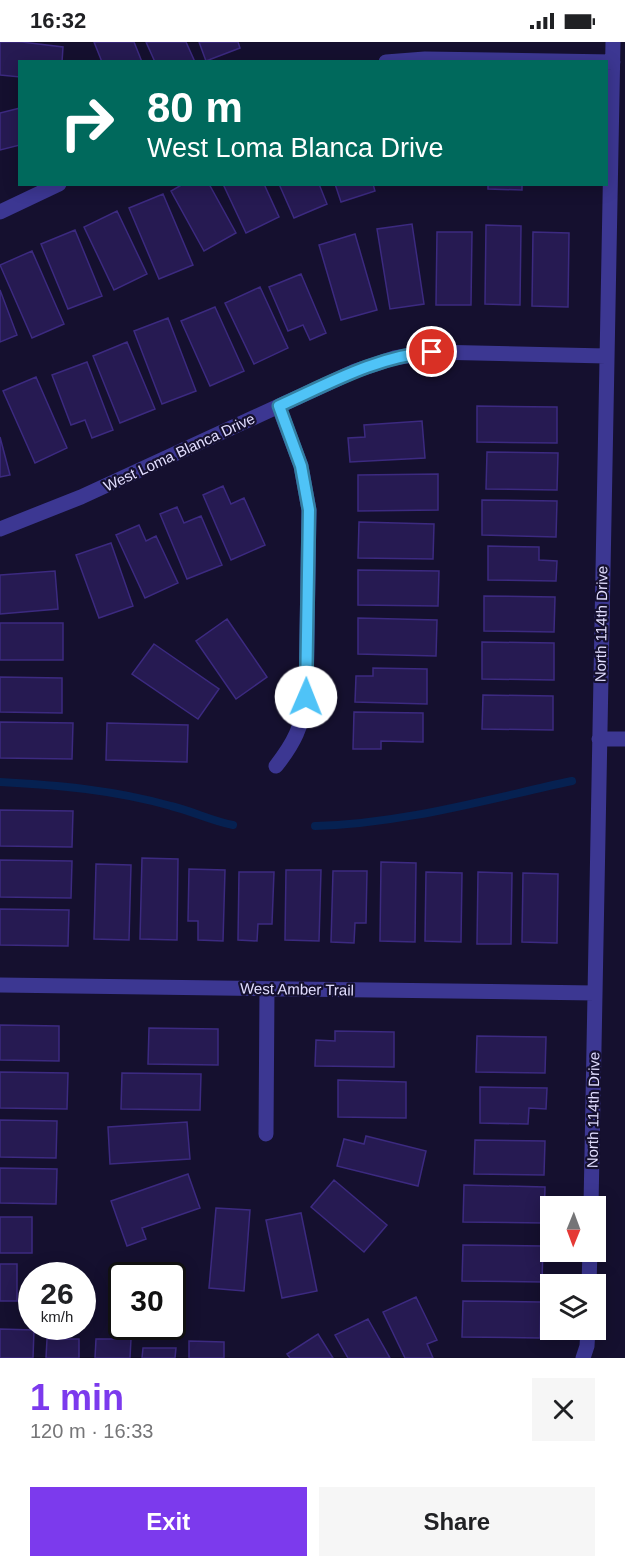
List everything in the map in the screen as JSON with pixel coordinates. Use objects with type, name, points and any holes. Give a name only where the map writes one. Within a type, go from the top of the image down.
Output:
[{"type":"street","name":"North 114th Drive","points":[[591,1196],[613,42]]},
{"type":"street","points":[[412,60],[488,60]]},
{"type":"street","points":[[608,62],[613,62]]},
{"type":"street","points":[[0,212],[55,186]]},
{"type":"street","name":"West Loma Blanca Drive","points":[[0,529],[81,497],[374,363],[413,354],[606,356]]},
{"type":"street","points":[[276,766],[297,736],[306,697],[310,534],[306,488],[294,443],[279,406]]},
{"type":"street","points":[[599,739],[625,739]]},
{"type":"street","name":"West Amber Trail","points":[[0,985],[595,993]]},
{"type":"street","points":[[266,1134],[267,989]]},
{"type":"street","points":[[583,1358],[587,1340]]},
{"type":"building","points":[[0,42],[63,47],[62,60],[18,60],[18,77],[0,75]]},
{"type":"building","points":[[94,42],[134,42],[141,60],[101,60]]},
{"type":"building","points":[[146,42],[186,42],[194,60],[154,60]]},
{"type":"building","points":[[199,42],[238,42],[240,48],[206,60]]},
{"type":"building","points":[[18,108],[18,146],[0,150],[0,113]]},
{"type":"building","points":[[180,186],[210,186],[236,233],[204,251],[171,191]]},
{"type":"building","points":[[224,186],[265,186],[279,217],[246,233]]},
{"type":"building","points":[[280,186],[320,186],[327,204],[294,218]]},
{"type":"building","points":[[336,186],[374,186],[375,191],[341,202]]},
{"type":"building","points":[[488,186],[522,186],[522,190],[488,189]]},
{"type":"building","points":[[163,194],[193,265],[159,279],[129,208]]},
{"type":"building","points":[[117,211],[147,274],[114,290],[84,227]]},
{"type":"building","points":[[412,224],[424,304],[390,309],[377,229]]},
{"type":"building","points":[[486,225],[521,226],[520,305],[485,304]]},
{"type":"building","points":[[75,230],[102,296],[68,309],[41,244]]},
{"type":"building","points":[[437,232],[472,232],[471,305],[436,305]]},
{"type":"building","points":[[533,232],[569,233],[568,307],[532,306]]},
{"type":"building","points":[[355,234],[377,310],[341,320],[319,245]]},
{"type":"building","points":[[32,251],[64,324],[32,338],[0,265]]},
{"type":"building","points":[[301,274],[326,333],[310,340],[303,325],[288,331],[269,287]]},
{"type":"building","points":[[260,287],[288,348],[254,364],[225,303]]},
{"type":"building","points":[[0,290],[17,335],[0,342]]},
{"type":"building","points":[[215,307],[244,371],[210,386],[181,321]]},
{"type":"building","points":[[168,318],[196,391],[162,404],[134,331]]},
{"type":"building","points":[[127,342],[155,409],[120,423],[93,356]]},
{"type":"building","points":[[87,362],[113,430],[92,438],[85,420],[71,425],[52,375]]},
{"type":"building","points":[[36,377],[67,448],[35,463],[3,391]]},
{"type":"building","points":[[477,406],[557,407],[557,443],[477,442]]},
{"type":"building","points":[[422,421],[425,458],[350,462],[348,438],[365,437],[364,425]]},
{"type":"building","points":[[0,437],[10,475],[0,477]]},
{"type":"building","points":[[487,452],[558,453],[557,490],[486,489]]},
{"type":"building","points":[[438,474],[438,510],[358,511],[358,475]]},
{"type":"building","points":[[223,486],[231,504],[244,498],[265,545],[231,560],[203,495]]},
{"type":"building","points":[[482,500],[557,501],[556,537],[482,535]]},
{"type":"building","points":[[177,507],[184,523],[201,516],[222,565],[187,579],[160,514]]},
{"type":"building","points":[[359,522],[434,524],[433,559],[358,558]]},
{"type":"building","points":[[139,525],[146,541],[156,536],[178,583],[145,598],[116,535]]},
{"type":"building","points":[[111,543],[133,606],[99,618],[76,555]]},
{"type":"building","points":[[488,546],[539,547],[539,560],[557,561],[556,581],[488,580]]},
{"type":"building","points":[[358,570],[439,571],[438,606],[358,605]]},
{"type":"building","points":[[55,571],[58,609],[0,614],[0,575]]},
{"type":"building","points":[[484,596],[555,597],[554,632],[484,631]]},
{"type":"building","points":[[358,618],[437,620],[436,656],[358,654]]},
{"type":"building","points":[[227,619],[267,677],[236,699],[196,641]]},
{"type":"building","points":[[0,623],[63,623],[63,660],[0,660]]},
{"type":"building","points":[[482,642],[554,643],[554,680],[482,679]]},
{"type":"building","points":[[154,644],[219,689],[198,719],[132,674]]},
{"type":"building","points":[[373,668],[427,669],[427,704],[355,702],[356,676],[373,676]]},
{"type":"building","points":[[0,677],[62,678],[62,713],[0,712]]},
{"type":"building","points":[[483,695],[553,696],[553,730],[482,729]]},
{"type":"building","points":[[354,712],[423,713],[423,742],[381,741],[381,749],[353,749]]},
{"type":"building","points":[[0,722],[73,723],[72,759],[0,758]]},
{"type":"building","points":[[107,723],[188,725],[187,762],[106,760]]},
{"type":"building","points":[[0,810],[73,811],[72,847],[0,846]]},
{"type":"building","points":[[142,858],[178,859],[177,940],[140,939]]},
{"type":"building","points":[[0,860],[72,861],[71,898],[0,897]]},
{"type":"building","points":[[381,862],[416,863],[415,942],[380,941]]},
{"type":"building","points":[[96,864],[131,865],[129,940],[94,939]]},
{"type":"building","points":[[189,869],[225,870],[223,941],[198,940],[198,921],[188,921]]},
{"type":"building","points":[[286,870],[321,870],[319,941],[285,940]]},
{"type":"building","points":[[333,871],[367,871],[366,923],[355,923],[354,943],[331,942]]},
{"type":"building","points":[[239,872],[274,872],[272,924],[258,924],[257,941],[238,940]]},
{"type":"building","points":[[426,872],[462,873],[461,942],[425,941]]},
{"type":"building","points":[[478,872],[512,873],[511,944],[477,944]]},
{"type":"building","points":[[523,873],[558,874],[557,943],[522,942]]},
{"type":"building","points":[[0,909],[69,910],[68,946],[0,945]]},
{"type":"building","points":[[0,1025],[59,1026],[59,1061],[0,1060]]},
{"type":"building","points":[[149,1028],[218,1029],[218,1065],[148,1064]]},
{"type":"building","points":[[335,1031],[394,1032],[394,1067],[315,1066],[316,1040],[335,1041]]},
{"type":"building","points":[[477,1036],[546,1037],[545,1073],[476,1072]]},
{"type":"building","points":[[0,1072],[68,1073],[67,1109],[0,1108]]},
{"type":"building","points":[[122,1073],[201,1074],[200,1110],[121,1109]]},
{"type":"building","points":[[338,1080],[406,1082],[406,1118],[338,1117]]},
{"type":"building","points":[[480,1087],[547,1088],[546,1109],[529,1108],[528,1124],[480,1123]]},
{"type":"building","points":[[0,1120],[57,1121],[56,1158],[0,1157]]},
{"type":"building","points":[[187,1122],[190,1159],[110,1164],[108,1127]]},
{"type":"building","points":[[366,1136],[426,1151],[418,1186],[337,1166],[344,1139],[364,1144]]},
{"type":"building","points":[[475,1140],[545,1141],[544,1175],[474,1174]]},
{"type":"building","points":[[0,1168],[57,1169],[56,1204],[0,1203]]},
{"type":"building","points":[[188,1174],[200,1208],[142,1228],[146,1239],[127,1246],[111,1201]]},
{"type":"building","points":[[334,1180],[387,1225],[364,1252],[311,1207]]},
{"type":"building","points":[[464,1185],[545,1187],[545,1196],[540,1196],[540,1223],[463,1222]]},
{"type":"building","points":[[216,1208],[250,1210],[244,1291],[209,1288]]},
{"type":"building","points":[[301,1213],[317,1291],[282,1298],[266,1220]]},
{"type":"building","points":[[0,1217],[32,1217],[32,1253],[0,1253]]},
{"type":"building","points":[[463,1245],[540,1246],[540,1262],[543,1262],[540,1282],[462,1281]]},
{"type":"building","points":[[0,1264],[17,1264],[17,1301],[0,1301]]},
{"type":"building","points":[[416,1297],[437,1340],[427,1344],[433,1358],[405,1358],[383,1312]]},
{"type":"building","points":[[463,1301],[540,1302],[540,1338],[462,1337]]},
{"type":"building","points":[[368,1319],[390,1358],[348,1358],[335,1335]]},
{"type":"building","points":[[0,1329],[18,1330],[18,1340],[34,1340],[33,1358],[0,1358]]},
{"type":"building","points":[[318,1334],[333,1358],[290,1358],[287,1354]]},
{"type":"building","points":[[96,1339],[131,1340],[130,1358],[95,1358]]},
{"type":"building","points":[[47,1340],[79,1340],[79,1358],[46,1358]]},
{"type":"building","points":[[189,1341],[224,1342],[224,1358],[189,1358]]},
{"type":"building","points":[[143,1348],[176,1348],[175,1358],[142,1358]]},
{"type":"waterway","points":[[315,826],[412,816],[572,781]]},
{"type":"waterway","points":[[0,782],[64,787],[129,796],[179,808],[233,825]]},
{"type":"route","points":[[306,697],[309,510],[301,466],[279,406],[374,363],[432,352]]}]
